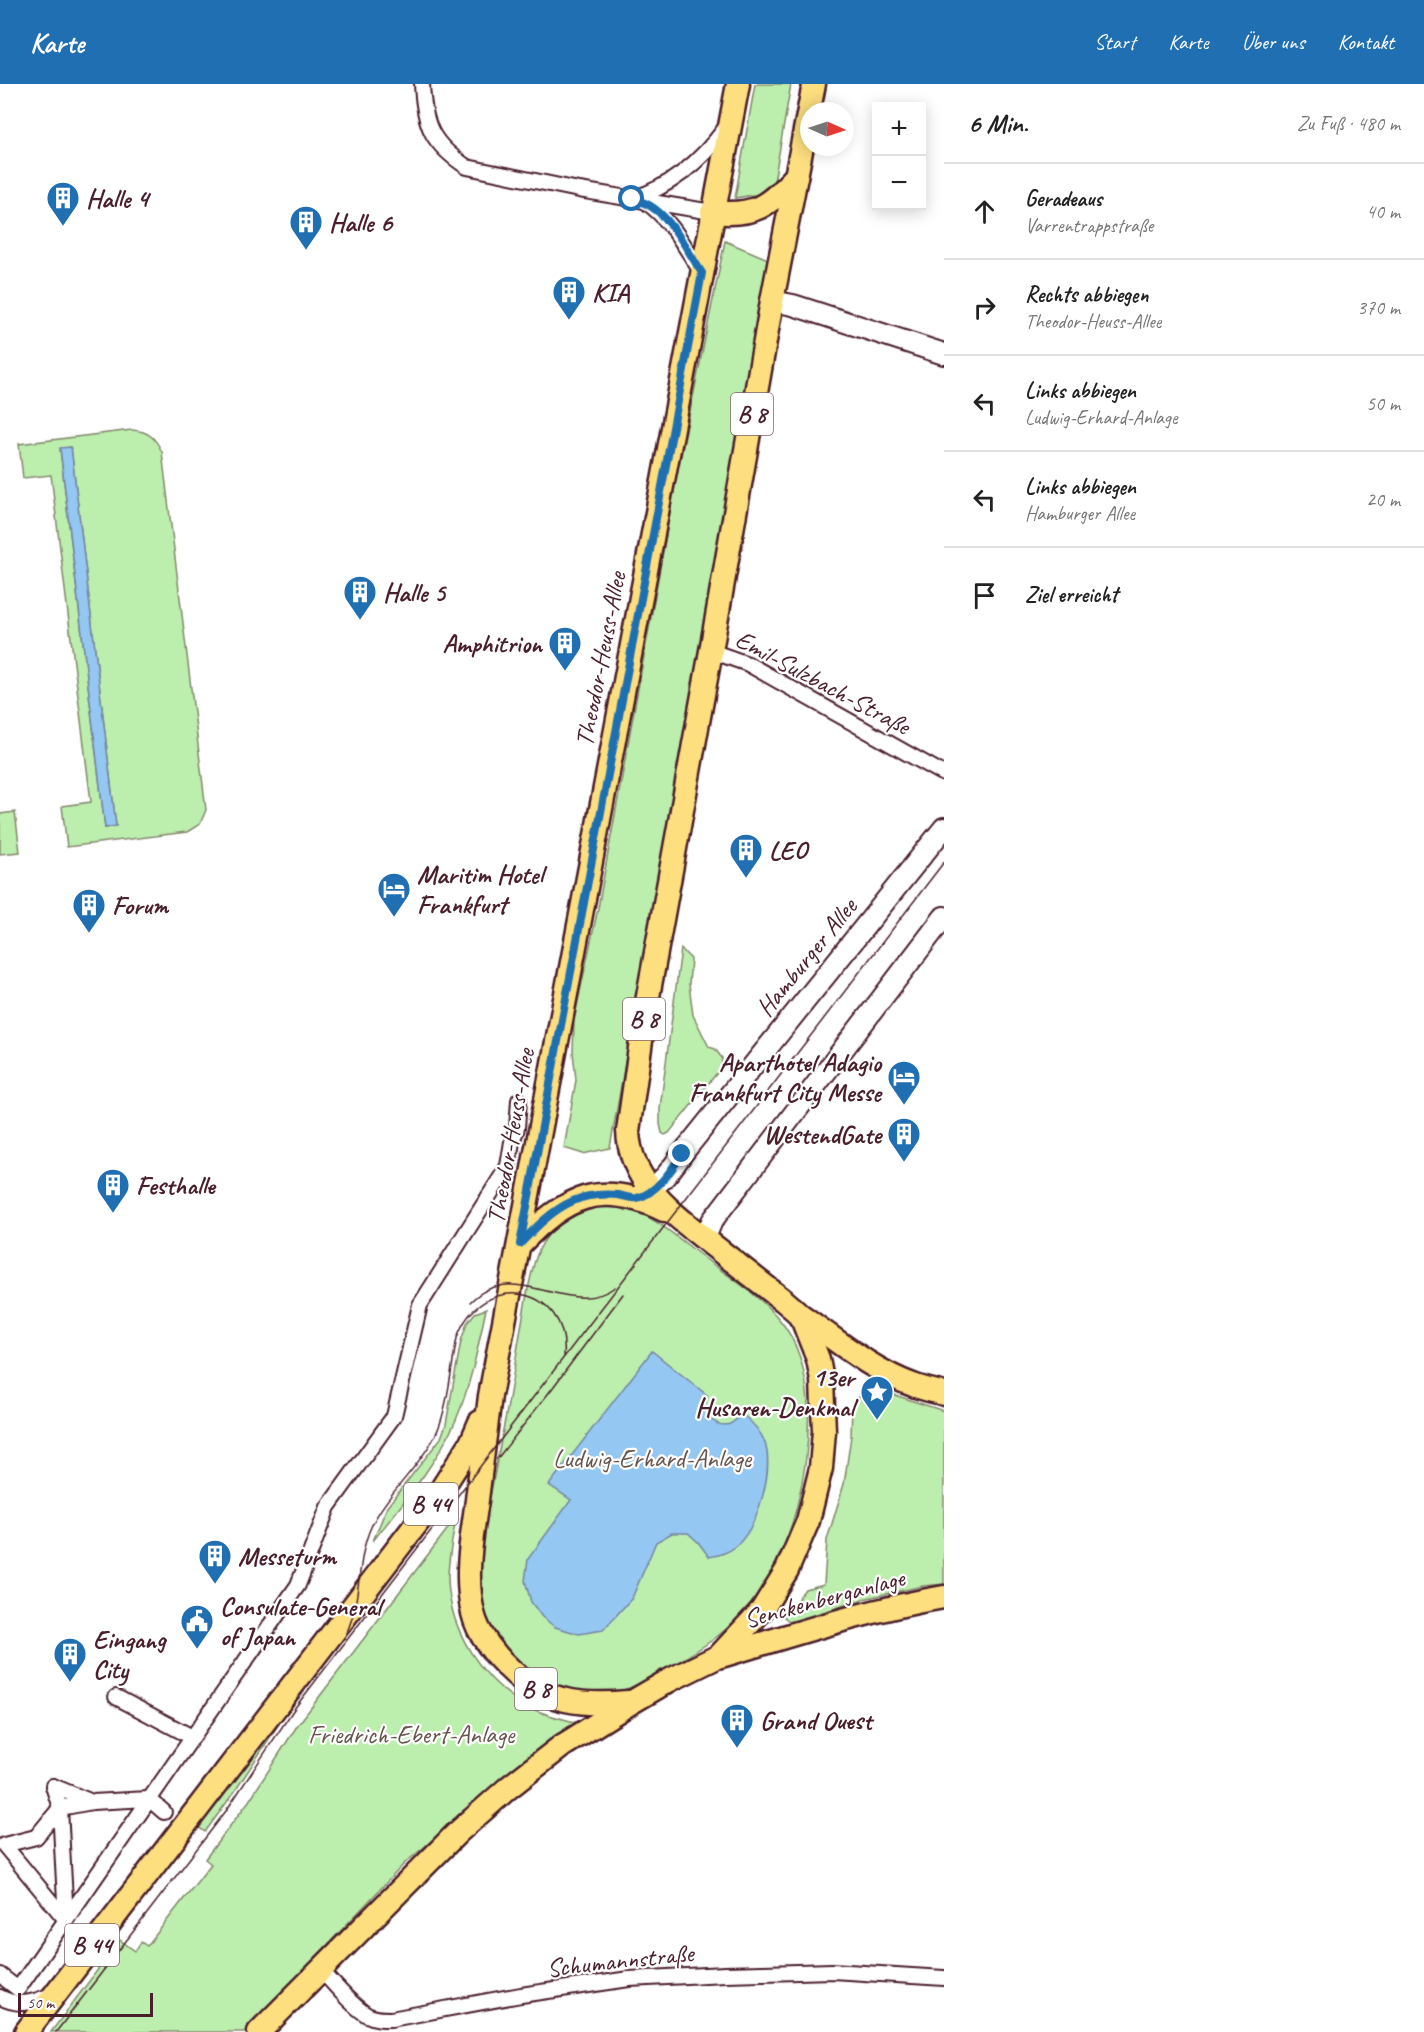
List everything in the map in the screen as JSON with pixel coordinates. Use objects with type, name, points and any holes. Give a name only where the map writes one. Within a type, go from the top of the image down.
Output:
[{"type":"main road","name":"Theodor-Heuss-Allee","points":[[520,1244],[712,212],[738,84]]},
{"type":"main road","name":"B 8","points":[[642,1186],[628,1143],[636,1073],[772,301],[814,84]]},
{"type":"main road","points":[[712,212],[740,214],[761,207],[778,195],[796,176]]},
{"type":"main road","points":[[520,1244],[552,1213],[573,1200],[617,1195],[642,1186],[673,1214],[795,1311],[880,1370],[912,1385],[944,1394]]},
{"type":"main road","name":"B 8","points":[[520,1244],[490,1396],[468,1565],[473,1614],[491,1648],[519,1678],[558,1699],[576,1703],[632,1702],[719,1656]]},
{"type":"main road","points":[[719,1656],[762,1611],[787,1570],[808,1521],[818,1484],[824,1431],[822,1380],[818,1359],[795,1311]]},
{"type":"main road","name":"B 44","points":[[26,2032],[434,1501],[471,1443],[490,1396]]},
{"type":"main road","name":"Senckenberganlage","points":[[719,1656],[881,1609],[944,1597]]},
{"type":"main road","points":[[259,2032],[482,1810],[562,1746],[632,1702]]},
{"type":"street","points":[[422,84],[423,102],[432,134],[453,157],[467,167],[568,188],[712,212]]},
{"type":"street","points":[[638,200],[670,182],[690,167],[710,148],[731,120]]},
{"type":"street","points":[[638,200],[657,210],[668,222],[702,273]]},
{"type":"street","points":[[772,301],[793,305],[944,354]]},
{"type":"street","name":"Emil-Sulzbach-Straße","points":[[711,651],[748,664],[944,774]]},
{"type":"street","name":"Hamburger Allee","points":[[642,1186],[670,1172],[682,1154],[944,828]]},
{"type":"street","points":[[706,1240],[712,1221],[944,917]]},
{"type":"street","points":[[0,1975],[18,1989],[298,1585],[328,1507],[394,1416],[420,1305],[512,1167],[512,1142],[517,1128],[519,1100]]},
{"type":"street","points":[[116,1697],[192,1737]]},
{"type":"street","points":[[66,1920],[60,1808],[53,1785],[84,1807]]},
{"type":"street","points":[[66,1920],[4,1845],[36,1837],[60,1808],[149,1799],[164,1812]]},
{"type":"street","name":"Schumannstraße","points":[[321,1970],[367,2015],[378,2019],[391,2019],[521,1995],[629,1979],[832,1971],[944,1978]]},
{"type":"street","points":[[0,1997],[22,2004],[36,2002],[55,1993]]},
{"type":"green space","points":[[755,84],[791,84],[774,182],[765,193],[735,198]]},
{"type":"green space","points":[[725,241],[768,259],[765,284],[610,1148],[583,1154],[564,1148],[576,1080],[573,1052],[574,1020],[598,908],[677,475]]},
{"type":"green space","points":[[132,430],[150,436],[157,442],[162,452],[206,810],[200,824],[187,832],[67,847],[62,806],[91,802],[51,475],[23,478],[19,444]],"holes":[[[71,447],[116,826],[105,828],[60,449]]]},
{"type":"green space","points":[[15,812],[20,852],[0,854],[0,814]]},
{"type":"green space","points":[[681,949],[691,959],[689,984],[693,1015],[709,1047],[715,1049],[722,1058],[721,1068],[665,1135],[662,1133],[660,1124],[660,1108]]},
{"type":"green space","name":"Ludwig-Erhard-Anlage","points":[[600,1207],[626,1208],[657,1222],[743,1286],[771,1310],[792,1338],[801,1360],[806,1384],[808,1434],[802,1484],[784,1545],[766,1581],[741,1614],[706,1645],[667,1669],[623,1690],[594,1695],[573,1693],[553,1686],[534,1676],[517,1663],[491,1630],[483,1610],[479,1575],[487,1516],[535,1260],[544,1241],[564,1221]]},
{"type":"green space","points":[[486,1309],[470,1379],[448,1437],[429,1468],[373,1541],[387,1507],[441,1438],[446,1424],[461,1341],[467,1323],[475,1313]]},
{"type":"green space","points":[[867,1386],[944,1411],[944,1584],[923,1586],[863,1599],[791,1623],[784,1617],[805,1589],[824,1584],[827,1540],[844,1484],[851,1436],[852,1407]]},
{"type":"green space","name":"Friedrich-Ebert-Anlage","points":[[456,1518],[448,1570],[450,1598],[462,1636],[472,1654],[497,1685],[530,1708],[579,1723],[493,1789],[404,1864],[245,2032],[51,2032],[120,1940],[135,1951],[141,1942],[147,1946],[211,1864],[205,1859],[249,1801],[297,1726]]},
{"type":"green space","points":[[285,1709],[288,1710],[205,1832],[197,1826]]},
{"type":"water","points":[[71,447],[116,826],[105,828],[60,448]]},
{"type":"water","points":[[652,1351],[708,1396],[707,1413],[713,1421],[718,1424],[730,1424],[742,1414],[761,1435],[765,1443],[767,1468],[766,1483],[757,1513],[743,1538],[732,1549],[720,1555],[709,1557],[688,1533],[672,1533],[656,1542],[632,1598],[603,1630],[579,1634],[555,1627],[542,1617],[531,1602],[525,1581],[528,1559],[571,1500],[549,1485]]},
{"type":"tram line","points":[[56,2032],[226,1811],[294,1709],[944,862]]},
{"type":"tram line","points":[[470,1302],[487,1290],[505,1285],[524,1286],[579,1297],[597,1296],[615,1287]]},
{"type":"tram line","points":[[346,1634],[355,1608],[363,1553],[371,1527],[385,1503],[435,1436],[446,1401],[457,1338],[469,1316],[485,1302],[503,1295],[522,1294],[539,1301],[553,1314],[562,1332],[564,1356]]},
{"type":"tram line","points":[[497,1459],[623,1294]]},
{"type":"place","name":"Halle 4","points":[[63,227]]},
{"type":"place","name":"Halle 6","points":[[306,251]]},
{"type":"place","name":"KIA","points":[[569,321]]},
{"type":"place","name":"Halle 5","points":[[360,621]]},
{"type":"place","name":"Amphitrion","points":[[565,672]]},
{"type":"place","name":"LEO","points":[[746,879]]},
{"type":"place","name":"Maritim Hotel Frankfurt","points":[[394,918]]},
{"type":"place","name":"Forum","points":[[89,934]]},
{"type":"place","name":"Aparthotel Adagio Frankfurt City Messe","points":[[904,1106]]},
{"type":"place","name":"WestendGate","points":[[904,1163]]},
{"type":"place","name":"Festhalle","points":[[113,1214]]},
{"type":"place","name":"13er Husaren-Denkmal","points":[[877,1421]]},
{"type":"place","name":"Messeturm","points":[[215,1585]]},
{"type":"place","name":"Consulate-General of Japan","points":[[197,1650]]},
{"type":"place","name":"Eingang City","points":[[70,1683]]},
{"type":"place","name":"Grand Ouest","points":[[737,1749]]},
{"type":"route","points":[[632,199],[644,201],[657,210],[702,273],[520,1244],[552,1213],[573,1200],[590,1196],[617,1195],[637,1198],[664,1179],[682,1154]]}]
